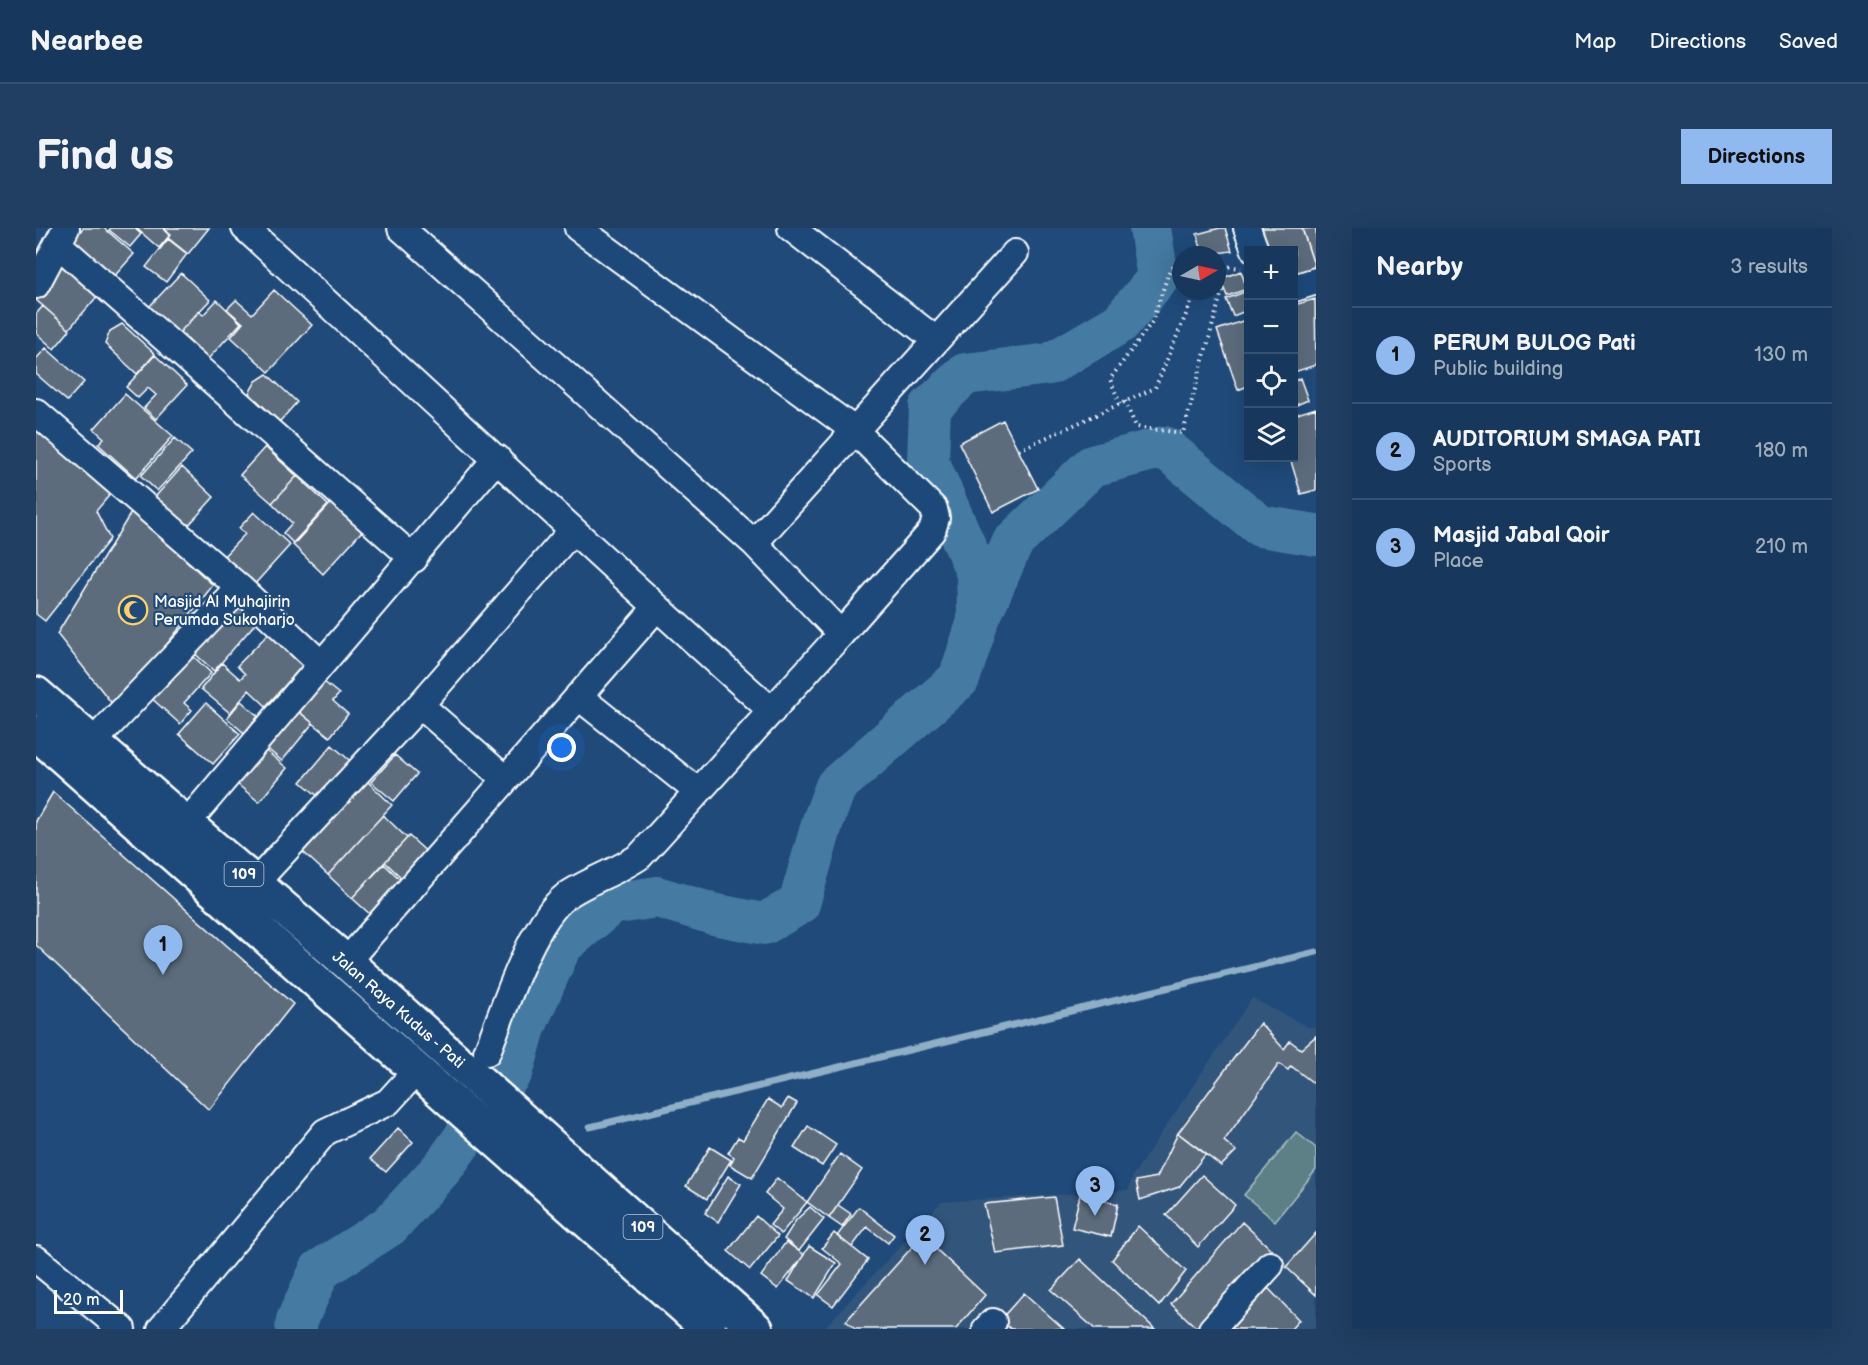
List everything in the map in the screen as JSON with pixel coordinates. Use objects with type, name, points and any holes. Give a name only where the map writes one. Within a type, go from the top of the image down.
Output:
[{"type":"main road","name":"Jalan Raya Kudus - Pati","points":[[36,694],[346,962],[756,1329]]},
{"type":"main road","name":"Jalan Raya Kudus - Pati","points":[[36,733],[709,1329]]},
{"type":"street","points":[[245,228],[497,458],[656,608],[772,711]]},
{"type":"street","points":[[401,228],[754,543],[841,634]]},
{"type":"street","points":[[791,228],[936,340]]},
{"type":"street","points":[[1247,228],[1249,246]]},
{"type":"street","points":[[487,1052],[535,936],[551,911],[573,892],[623,868],[640,856],[932,531],[936,518],[932,505],[854,429],[582,229]]},
{"type":"street","points":[[36,285],[63,236],[414,559]]},
{"type":"street","points":[[754,543],[854,429],[1015,253]]},
{"type":"street","points":[[1298,286],[1316,281]]},
{"type":"street","points":[[36,412],[240,588],[321,664]]},
{"type":"street","points":[[186,824],[321,664],[414,559],[497,458]]},
{"type":"street","points":[[255,884],[420,705],[572,531]]},
{"type":"street","points":[[92,743],[240,588]]},
{"type":"street","points":[[346,962],[656,608]]},
{"type":"street","points":[[578,696],[697,791]]},
{"type":"street","points":[[420,705],[505,779]]},
{"type":"street","points":[[161,1329],[325,1132],[388,1102],[427,1078]]},
{"type":"street","points":[[36,1259],[122,1329]]},
{"type":"street","points":[[1212,1329],[1270,1265]]},
{"type":"path","points":[[1226,264],[1244,261]]},
{"type":"path","points":[[1172,268],[1152,322],[1110,379],[1137,427],[1183,433],[1219,300]]},
{"type":"path","points":[[1019,450],[1155,388],[1192,300]]},
{"type":"shaded area","points":[[1252,998],[1308,1027],[1316,1027],[1316,1329],[823,1329],[941,1202],[1128,1190],[1133,1175]]},
{"type":"green space","points":[[1296,1132],[1316,1148],[1316,1170],[1275,1221],[1244,1195]]},
{"type":"building","points":[[83,228],[104,228],[134,254],[111,280],[69,245]]},
{"type":"building","points":[[111,228],[134,228],[141,234],[130,247],[109,230]]},
{"type":"building","points":[[136,228],[163,228],[170,235],[159,248]]},
{"type":"building","points":[[164,228],[209,228],[188,254],[168,238],[171,234]]},
{"type":"building","points":[[1225,228],[1232,251],[1226,252],[1226,246],[1200,246],[1197,234]]},
{"type":"building","points":[[1259,228],[1302,228],[1316,271],[1298,278],[1298,246],[1265,246]]},
{"type":"building","points":[[1316,228],[1316,271],[1302,229]]},
{"type":"building","points":[[168,239],[187,254],[166,282],[146,267]]},
{"type":"building","points":[[67,263],[101,292],[69,329],[36,300],[47,276]]},
{"type":"building","points":[[1241,271],[1244,290],[1227,296],[1226,277]]},
{"type":"building","points":[[181,273],[210,300],[178,334],[147,309]]},
{"type":"building","points":[[274,290],[312,325],[269,372],[231,337],[243,323],[227,309],[236,300],[252,314]]},
{"type":"building","points":[[1244,292],[1244,312],[1233,316],[1226,299]]},
{"type":"building","points":[[1315,299],[1316,365],[1298,371],[1298,354],[1298,304]]},
{"type":"building","points":[[217,300],[241,323],[208,359],[180,332],[199,311],[203,315]]},
{"type":"building","points":[[43,306],[70,330],[54,349],[36,333],[36,314]]},
{"type":"building","points":[[1244,320],[1244,388],[1238,390],[1217,330]]},
{"type":"building","points":[[122,324],[155,354],[137,374],[105,344],[110,331]]},
{"type":"building","points":[[46,348],[84,382],[67,401],[36,374],[36,359]]},
{"type":"building","points":[[155,355],[187,385],[156,419],[144,408],[156,395],[148,388],[138,398],[126,387]]},
{"type":"building","points":[[267,374],[297,402],[273,429],[258,415],[265,408],[249,393],[256,381]]},
{"type":"building","points":[[1300,378],[1308,400],[1298,404],[1298,379]]},
{"type":"building","points":[[125,394],[173,436],[136,478],[98,444],[104,438],[94,429]]},
{"type":"building","points":[[1316,408],[1316,490],[1301,494],[1291,462],[1298,462],[1298,414]]},
{"type":"building","points":[[1003,420],[1038,489],[993,512],[959,443]]},
{"type":"building","points":[[36,422],[113,491],[96,511],[110,539],[45,621],[36,614]]},
{"type":"building","points":[[175,438],[192,453],[157,491],[141,476]]},
{"type":"building","points":[[265,447],[297,476],[272,503],[240,475]]},
{"type":"building","points":[[182,467],[214,497],[188,526],[155,497]]},
{"type":"building","points":[[297,476],[328,505],[293,543],[283,533],[292,523],[272,503]]},
{"type":"building","points":[[332,502],[363,530],[323,574],[293,545]]},
{"type":"building","name":"Masjid Al Muhajirin Perumda Sukoharjo","points":[[132,511],[213,585],[147,670],[114,706],[57,634]]},
{"type":"building","points":[[254,512],[290,545],[253,586],[221,559],[245,534],[239,528]]},
{"type":"building","points":[[239,599],[260,618],[214,671],[193,652]]},
{"type":"building","points":[[269,633],[303,666],[266,706],[249,690],[230,713],[201,689],[222,663],[240,679],[245,674],[237,666]]},
{"type":"building","points":[[193,656],[211,673],[184,703],[192,710],[180,724],[149,696],[160,683],[166,687]]},
{"type":"building","points":[[318,677],[339,694],[333,701],[348,714],[330,737],[293,707]]},
{"type":"building","points":[[241,701],[258,716],[244,733],[227,718]]},
{"type":"building","points":[[206,703],[240,734],[213,764],[179,734]]},
{"type":"building","points":[[290,704],[313,723],[282,761],[259,742]]},
{"type":"building","points":[[259,745],[287,768],[259,802],[231,779]]},
{"type":"building","points":[[332,745],[355,765],[325,802],[301,782]]},
{"type":"building","points":[[395,755],[417,774],[394,801],[371,782]]},
{"type":"building","points":[[366,780],[392,805],[328,875],[302,851]]},
{"type":"building","points":[[53,792],[293,1004],[209,1110],[36,945],[36,821]]},
{"type":"building","points":[[383,815],[407,838],[352,898],[328,875]]},
{"type":"building","points":[[409,836],[430,855],[405,881],[385,862]]},
{"type":"building","points":[[384,864],[403,882],[372,916],[352,898]]},
{"type":"building","points":[[1260,1023],[1284,1049],[1290,1041],[1301,1049],[1316,1036],[1316,1085],[1291,1066],[1288,1070],[1279,1064],[1224,1141],[1236,1151],[1221,1166],[1178,1133]]},
{"type":"building","points":[[788,1098],[797,1103],[752,1178],[730,1165],[734,1157],[728,1153],[738,1137],[743,1140],[768,1099],[782,1108]]},
{"type":"building","points":[[808,1126],[836,1145],[822,1166],[794,1148]]},
{"type":"building","points":[[398,1128],[413,1142],[386,1172],[370,1159]]},
{"type":"building","points":[[1178,1133],[1206,1154],[1179,1187],[1140,1200],[1136,1181],[1157,1177]]},
{"type":"building","points":[[710,1147],[731,1160],[707,1199],[686,1186]]},
{"type":"building","points":[[840,1154],[862,1170],[829,1218],[807,1202]]},
{"type":"building","points":[[1202,1175],[1235,1205],[1198,1247],[1166,1215]]},
{"type":"building","points":[[728,1176],[741,1184],[718,1222],[705,1213]]},
{"type":"building","points":[[777,1178],[807,1202],[781,1234],[770,1225],[783,1209],[765,1194]]},
{"type":"building","points":[[1080,1195],[1118,1204],[1111,1237],[1072,1228]]},
{"type":"building","points":[[1054,1197],[1063,1245],[995,1253],[984,1204]]},
{"type":"building","points":[[838,1205],[851,1214],[842,1227],[829,1218]]},
{"type":"building","points":[[810,1207],[824,1219],[799,1251],[784,1239],[796,1220]]},
{"type":"building","points":[[859,1207],[894,1235],[888,1243],[867,1227],[852,1247],[837,1236]]},
{"type":"building","points":[[756,1216],[778,1236],[750,1270],[728,1251]]},
{"type":"building","points":[[1242,1222],[1272,1250],[1201,1329],[1198,1329],[1171,1304]]},
{"type":"building","points":[[1138,1226],[1186,1271],[1159,1306],[1112,1260]]},
{"type":"building","points":[[834,1233],[868,1260],[833,1306],[818,1295],[842,1264],[822,1248]]},
{"type":"building","points":[[1316,1233],[1316,1295],[1286,1267]]},
{"type":"building","points":[[922,1236],[985,1295],[956,1329],[855,1329],[846,1321]]},
{"type":"building","points":[[786,1242],[804,1255],[778,1289],[761,1276]]},
{"type":"building","points":[[809,1246],[836,1263],[814,1298],[788,1281]]},
{"type":"building","points":[[1080,1259],[1155,1329],[1095,1329],[1051,1290]]},
{"type":"building","points":[[1268,1288],[1299,1320],[1291,1329],[1231,1329]]},
{"type":"building","points":[[1024,1293],[1064,1329],[1011,1329],[1000,1320]]},
{"type":"waterway","points":[[978,618],[977,573],[928,461],[930,407],[965,374],[1050,364],[1120,323],[1158,278],[1150,228]]},
{"type":"waterway","points":[[296,1329],[297,1320],[320,1270],[389,1226],[443,1167],[513,1070],[525,1027],[561,946],[611,904],[657,897],[713,914],[764,924],[799,904],[823,821],[836,786],[959,679],[978,621],[1013,542],[1092,466],[1164,447],[1260,526],[1316,535]]},
{"type":"waterway","points":[[590,1127],[1316,952]]},
{"type":"place","name":"Masjid Al Muhajirin Perumda Sukoharjo","points":[[133,610]]},
{"type":"place","name":"PERUM BULOG Pati","points":[[163,975]]},
{"type":"place","name":"Masjid Jabal Qoir","points":[[1095,1216]]},
{"type":"place","name":"AUDITORIUM SMAGA PATI","points":[[925,1265]]}]
